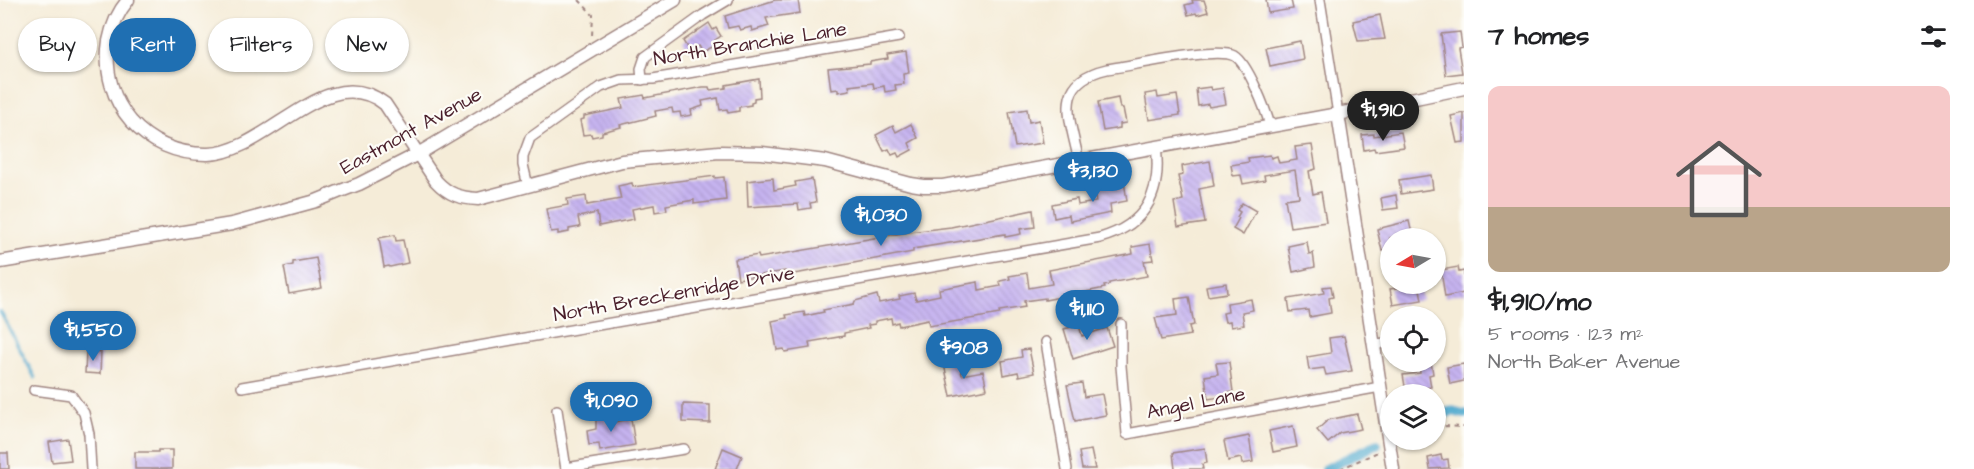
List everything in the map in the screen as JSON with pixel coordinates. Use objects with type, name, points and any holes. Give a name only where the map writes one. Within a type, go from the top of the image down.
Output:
[{"type":"main road","points":[[128,0],[112,26],[107,55],[111,88],[119,106],[131,122],[163,146],[186,153],[223,153],[251,141],[331,94],[352,92],[370,94],[385,104],[436,181],[446,192],[460,198],[478,199],[621,161],[719,152],[780,155],[825,161],[924,186],[943,186],[1338,114],[1464,88]]},
{"type":"main road","name":"Eastmont Avenue","points":[[0,262],[232,224],[315,201],[359,184],[418,154],[675,0]]},
{"type":"main road","points":[[1338,114],[1380,387]]},
{"type":"main road","points":[[1389,450],[1393,469]]},
{"type":"street","name":"North Branchie Lane","points":[[642,80],[641,69],[645,57],[728,0]]},
{"type":"street","points":[[1320,0],[1338,114]]},
{"type":"street","name":"North Branchie Lane","points":[[528,186],[524,157],[530,138],[601,87],[621,80],[642,80],[899,37]]},
{"type":"street","points":[[1079,162],[1069,107],[1071,93],[1076,83],[1092,73],[1107,69],[1206,54],[1227,54],[1236,57],[1243,63],[1262,102],[1270,126]]},
{"type":"street","name":"North Breckenridge Drive","points":[[242,387],[1116,234],[1144,212],[1153,195],[1158,175],[1156,147]]},
{"type":"street","name":"Angel Lane","points":[[1121,324],[1121,366],[1127,434],[1380,387]]},
{"type":"street","points":[[1046,342],[1067,469]]},
{"type":"street","points":[[1373,345],[1380,344]]},
{"type":"street","points":[[34,390],[71,395],[84,413],[89,434],[91,469]]},
{"type":"street","points":[[557,410],[566,469],[684,449]]},
{"type":"path","points":[[579,0],[593,15],[592,34],[597,46]]},
{"type":"path","points":[[1446,426],[1464,427]]},
{"type":"path","points":[[1340,469],[1384,450]]},
{"type":"building","points":[[775,0],[798,0],[800,13],[766,18],[769,26],[752,31],[751,27],[740,30],[738,26],[728,28],[725,16]]},
{"type":"building","points":[[1192,0],[1204,0],[1208,12],[1188,15],[1185,5],[1193,3]]},
{"type":"building","points":[[1266,0],[1291,0],[1293,9],[1268,13]]},
{"type":"building","points":[[1380,15],[1385,39],[1358,41],[1353,21]]},
{"type":"building","points":[[709,23],[713,30],[716,28],[721,36],[715,40],[717,44],[702,52],[698,46],[689,51],[683,41]]},
{"type":"building","points":[[1460,32],[1462,47],[1458,48],[1462,73],[1446,75],[1441,34]]},
{"type":"building","points":[[1300,41],[1303,59],[1270,66],[1266,48]]},
{"type":"building","points":[[906,52],[909,73],[903,74],[904,84],[895,85],[896,90],[885,92],[884,86],[874,88],[873,83],[849,86],[850,90],[838,92],[838,89],[831,90],[828,68],[870,64],[870,62],[888,59],[887,55]]},
{"type":"building","points":[[759,79],[760,97],[754,98],[751,105],[739,107],[739,111],[728,113],[727,109],[720,110],[718,98],[702,101],[703,106],[691,110],[692,115],[681,117],[680,112],[673,113],[672,108],[655,111],[656,116],[620,125],[621,127],[602,132],[602,135],[592,137],[591,134],[583,135],[580,120],[584,119],[584,116],[623,108],[621,99],[644,95],[645,98],[703,87],[709,87],[710,90],[726,88],[726,85]]},
{"type":"building","points":[[1210,87],[1211,90],[1223,88],[1226,104],[1198,106],[1196,89]]},
{"type":"building","points":[[1157,92],[1158,98],[1177,95],[1180,115],[1149,120],[1145,94]]},
{"type":"building","points":[[1118,98],[1126,123],[1120,124],[1120,128],[1103,131],[1098,102]]},
{"type":"building","points":[[1027,109],[1029,122],[1039,120],[1043,143],[1015,147],[1009,112]]},
{"type":"building","points":[[1464,113],[1464,142],[1457,143],[1451,116]]},
{"type":"building","points":[[911,124],[918,138],[909,143],[912,150],[899,157],[897,153],[892,155],[889,149],[884,151],[876,135],[893,126],[896,132]]},
{"type":"building","points":[[1401,132],[1404,147],[1375,151],[1374,148],[1364,150],[1362,135],[1374,134],[1374,136]]},
{"type":"building","points":[[1312,145],[1316,169],[1309,171],[1313,194],[1321,192],[1326,222],[1290,227],[1285,199],[1299,197],[1295,170],[1264,175],[1265,180],[1243,184],[1241,175],[1233,176],[1231,165],[1249,162],[1248,158],[1270,155],[1271,158],[1277,156],[1279,163],[1297,160],[1295,147]]},
{"type":"building","points":[[1210,161],[1214,186],[1199,189],[1205,223],[1178,227],[1174,202],[1183,200],[1178,176],[1183,175],[1182,166]]},
{"type":"building","points":[[1431,175],[1433,189],[1401,194],[1399,180]]},
{"type":"building","points":[[715,176],[715,178],[724,177],[726,200],[694,204],[694,200],[666,205],[667,210],[655,212],[654,205],[632,209],[634,219],[599,226],[597,213],[578,217],[580,227],[569,229],[569,232],[558,234],[558,231],[551,232],[546,209],[568,205],[567,199],[586,196],[587,205],[621,199],[618,186],[632,183],[633,187]]},
{"type":"building","points":[[773,178],[774,190],[796,186],[795,182],[812,179],[816,202],[810,203],[811,208],[799,210],[798,204],[748,207],[747,181]]},
{"type":"building","points":[[1124,181],[1127,201],[1110,204],[1111,213],[1070,221],[1069,215],[1054,218],[1052,204],[1077,199],[1078,205],[1096,202],[1093,185]]},
{"type":"building","points":[[1396,195],[1398,208],[1383,210],[1381,198]]},
{"type":"building","points":[[1242,203],[1256,211],[1243,235],[1233,229],[1239,218],[1237,217],[1240,212],[1237,210]]},
{"type":"building","points":[[1033,210],[1035,227],[1020,229],[1021,234],[1005,237],[1005,234],[913,249],[913,252],[800,273],[786,275],[785,271],[738,279],[735,259],[758,255],[759,258],[951,227]]},
{"type":"building","points":[[1409,221],[1411,228],[1381,228]]},
{"type":"building","points":[[395,235],[396,241],[403,240],[408,263],[384,267],[379,238]]},
{"type":"building","points":[[1307,242],[1309,254],[1313,253],[1315,267],[1293,272],[1288,246]]},
{"type":"building","points":[[1150,244],[1153,260],[1144,261],[1147,276],[1109,283],[1104,286],[1105,288],[1045,300],[1045,298],[1024,301],[1025,307],[999,311],[1000,314],[929,326],[928,320],[899,326],[898,322],[892,324],[891,318],[875,321],[875,324],[868,325],[869,328],[844,333],[844,336],[809,342],[810,348],[785,352],[784,349],[777,350],[772,321],[787,318],[786,315],[804,312],[805,316],[824,312],[823,310],[854,304],[855,301],[877,295],[879,303],[900,299],[899,296],[914,293],[916,300],[940,295],[939,289],[978,282],[979,290],[1001,286],[1000,281],[1010,279],[1009,276],[1027,273],[1029,288],[1052,284],[1049,270],[1133,254],[1132,247]]},
{"type":"building","points":[[316,258],[322,288],[289,294],[284,267],[293,265],[293,262]]},
{"type":"building","points":[[1458,267],[1459,272],[1464,271],[1464,293],[1445,297],[1446,269]]},
{"type":"building","points":[[1226,283],[1227,293],[1208,296],[1206,286]]},
{"type":"building","points":[[1331,286],[1333,297],[1329,298],[1331,313],[1309,317],[1308,310],[1290,312],[1288,299],[1324,293],[1323,287]]},
{"type":"building","points":[[1391,294],[1421,294],[1422,300],[1393,305]]},
{"type":"building","points":[[1189,297],[1194,325],[1189,326],[1191,335],[1161,340],[1155,318],[1177,315],[1175,299]]},
{"type":"building","points":[[1251,299],[1253,310],[1242,312],[1244,325],[1231,327],[1230,321],[1225,322],[1223,313],[1228,312],[1227,303]]},
{"type":"building","points":[[1079,325],[1082,336],[1107,328],[1113,346],[1073,359],[1064,329]]},
{"type":"building","points":[[1344,336],[1352,371],[1326,375],[1324,368],[1309,370],[1307,357],[1331,353],[1329,338]]},
{"type":"building","points":[[1029,349],[1034,373],[1019,376],[1018,372],[1004,375],[1002,361],[1022,357],[1021,350]]},
{"type":"building","points":[[86,351],[101,352],[100,374],[85,373]]},
{"type":"building","points":[[959,361],[962,375],[983,371],[987,389],[951,396],[944,364]]},
{"type":"building","points":[[1229,362],[1233,392],[1227,393],[1228,396],[1208,399],[1205,376],[1218,374],[1216,363]]},
{"type":"building","points":[[1464,364],[1464,381],[1450,384],[1447,367]]},
{"type":"building","points":[[1433,372],[1429,375],[1430,384],[1405,384],[1403,375]]},
{"type":"building","points":[[1082,383],[1084,397],[1102,394],[1106,415],[1075,421],[1067,385]]},
{"type":"building","points":[[683,404],[710,405],[710,423],[683,422]]},
{"type":"building","points":[[596,408],[606,408],[607,423],[631,419],[635,445],[600,451],[599,444],[589,445],[587,431],[596,429]]},
{"type":"building","points":[[1357,414],[1361,429],[1340,433],[1328,443],[1317,430],[1328,420]]},
{"type":"building","points":[[1293,426],[1297,447],[1273,452],[1269,431]]},
{"type":"building","points":[[1249,436],[1253,462],[1242,464],[1241,458],[1228,461],[1224,441]]},
{"type":"building","points":[[68,439],[71,460],[52,462],[49,442]]},
{"type":"building","points":[[723,448],[742,456],[737,469],[715,469]]},
{"type":"building","points":[[1205,448],[1207,463],[1202,464],[1203,469],[1175,469],[1173,453]]},
{"type":"building","points":[[158,450],[172,450],[172,469],[135,469],[135,452],[158,452]]},
{"type":"building","points":[[1091,450],[1095,469],[1082,469],[1079,452]]},
{"type":"building","points":[[0,453],[8,453],[9,469],[0,469]]},
{"type":"building","points":[[1441,455],[1442,460],[1448,459],[1449,468],[1430,469],[1428,458]]},
{"type":"waterway","points":[[0,311],[35,378]]},
{"type":"waterway","points":[[1446,413],[1452,411],[1464,414]]},
{"type":"waterway","points":[[1326,469],[1377,444]]}]
